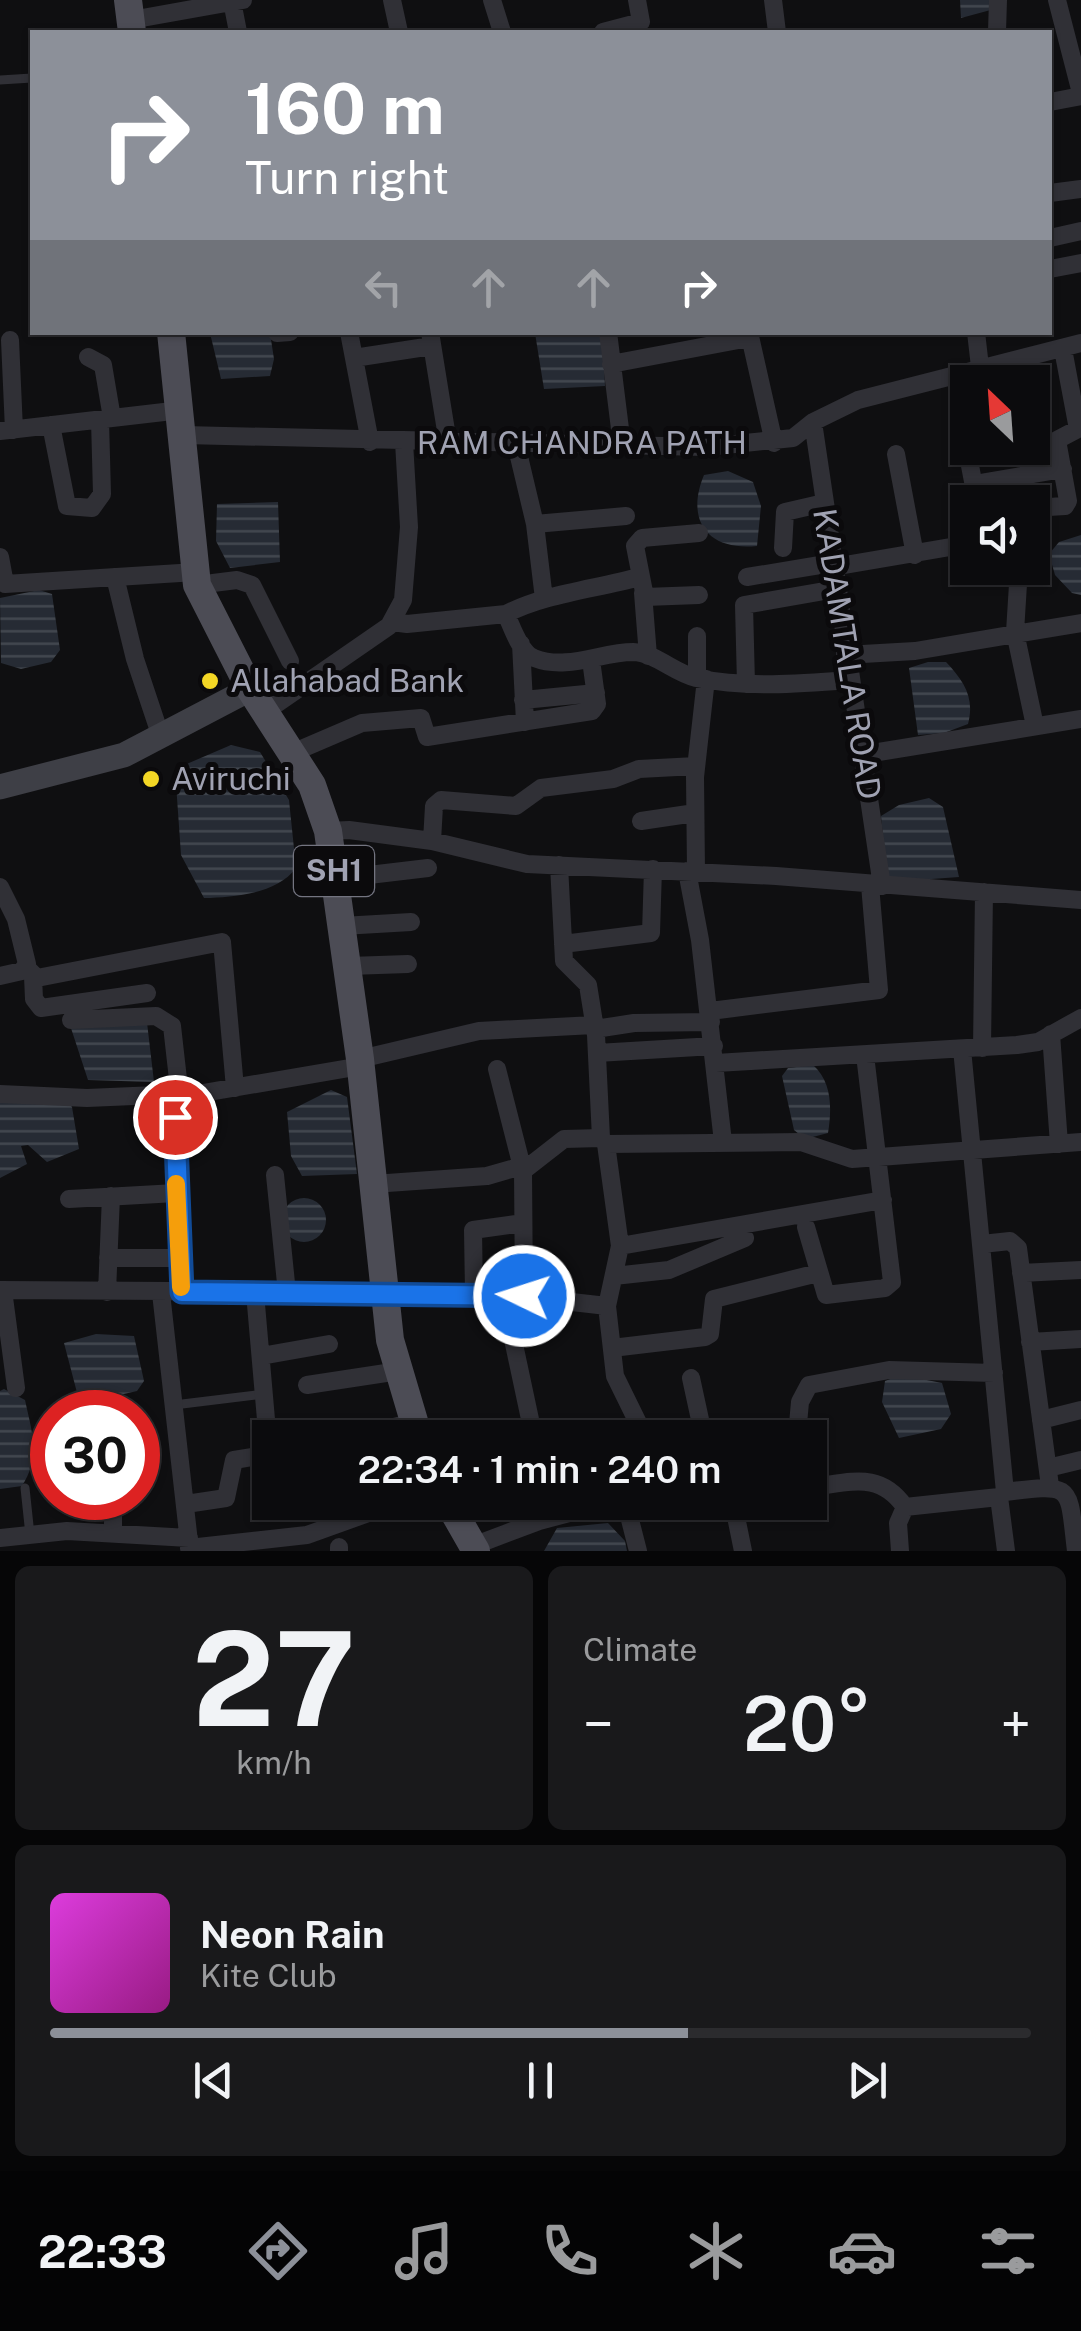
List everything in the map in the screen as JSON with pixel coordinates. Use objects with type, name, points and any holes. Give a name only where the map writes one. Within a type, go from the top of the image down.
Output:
[{"type":"main road","name":"SH1","points":[[171,335],[196,578],[258,700],[312,785],[328,832],[349,966],[384,1293],[398,1370],[413,1420]]},
{"type":"main road","points":[[459,1520],[475,1548]]},
{"type":"street","points":[[130,18],[243,0]]},
{"type":"street","points":[[392,0],[399,30]]},
{"type":"street","points":[[492,0],[497,30]]},
{"type":"street","points":[[611,30],[641,22],[637,0]]},
{"type":"street","points":[[773,0],[777,30]]},
{"type":"street","points":[[997,30],[998,0]]},
{"type":"street","points":[[1052,101],[1081,94],[1058,0]]},
{"type":"street","points":[[232,1],[238,30]]},
{"type":"street","points":[[1052,193],[1081,189]]},
{"type":"street","points":[[1052,237],[1081,230]]},
{"type":"street","points":[[1052,269],[1081,263]]},
{"type":"street","points":[[350,335],[370,442]]},
{"type":"street","points":[[608,335],[622,445]]},
{"type":"street","points":[[611,364],[749,335],[774,443]]},
{"type":"street","points":[[976,335],[980,365]]},
{"type":"street","points":[[354,358],[431,339],[448,443]]},
{"type":"street","points":[[7,430],[10,340]]},
{"type":"street","points":[[1072,346],[1079,432],[1057,438],[1068,501],[1073,509]]},
{"type":"street","name":"RAM CHANDRA PATH","points":[[985,365],[1072,346]]},
{"type":"street","points":[[51,426],[66,506],[92,508],[102,494],[106,419],[103,366],[88,357]]},
{"type":"street","name":"RAM CHANDRA PATH","points":[[7,430],[106,419],[370,442],[774,443],[793,438],[812,422],[858,400],[950,374]]},
{"type":"street","name":"KADAMTALA ROAD","points":[[710,1016],[879,990],[876,886],[812,422]]},
{"type":"street","points":[[392,622],[402,600],[409,527],[404,442]]},
{"type":"street","points":[[516,444],[534,524],[544,599]]},
{"type":"street","points":[[896,454],[915,555]]},
{"type":"street","points":[[1008,485],[1063,470]]},
{"type":"street","points":[[783,548],[785,512],[824,503]]},
{"type":"street","points":[[534,524],[626,516]]},
{"type":"street","points":[[648,656],[635,546],[642,538],[699,533]]},
{"type":"street","points":[[747,577],[950,548]]},
{"type":"street","points":[[0,557],[2,585],[115,577],[237,580],[252,585],[290,661]]},
{"type":"street","points":[[115,577],[135,659],[162,737]]},
{"type":"street","points":[[0,788],[106,761],[258,700],[392,622],[506,614],[544,599],[641,585]]},
{"type":"street","points":[[641,585],[652,599],[699,595]]},
{"type":"street","points":[[1018,585],[1014,632],[1035,726]]},
{"type":"street","points":[[746,684],[744,604],[836,590]]},
{"type":"street","points":[[506,614],[521,644],[534,658],[591,660],[632,652],[701,678],[746,684],[849,680]]},
{"type":"street","points":[[846,655],[915,651],[1081,623]]},
{"type":"street","points":[[697,636],[701,678],[691,871],[723,1142]]},
{"type":"street","points":[[521,644],[526,722]]},
{"type":"street","points":[[292,752],[362,723],[421,718],[426,737],[592,711],[598,704],[591,660]]},
{"type":"street","points":[[523,700],[596,693]]},
{"type":"street","points":[[860,755],[1081,719]]},
{"type":"street","points":[[432,841],[434,806],[441,800],[516,806],[542,788],[614,779],[640,769],[696,766]]},
{"type":"street","points":[[641,821],[695,813]]},
{"type":"street","points":[[328,832],[349,830],[432,841],[528,864],[653,868],[1081,900],[1081,918]]},
{"type":"street","points":[[559,865],[564,961],[588,985],[603,1141],[620,1246],[607,1306],[615,1376],[636,1420]]},
{"type":"street","points":[[335,880],[428,868]]},
{"type":"street","points":[[563,944],[651,933],[653,868]]},
{"type":"street","points":[[0,888],[16,919],[34,999],[41,1008],[146,993]]},
{"type":"street","points":[[982,1048],[984,892]]},
{"type":"street","points":[[342,926],[411,922]]},
{"type":"street","points":[[0,976],[222,942],[236,1088]]},
{"type":"street","points":[[349,966],[408,964]]},
{"type":"street","points":[[71,1020],[156,1016],[168,1020],[180,1096],[175,1110],[182,1292]]},
{"type":"street","points":[[0,1094],[87,1098],[180,1096],[360,1062],[479,1031],[594,1027],[710,1016]]},
{"type":"street","points":[[596,1053],[864,1055],[962,1050],[1038,1042],[1081,1018]]},
{"type":"street","points":[[1051,1034],[1059,1144]]},
{"type":"street","points":[[962,1050],[994,1373],[1006,1551]]},
{"type":"street","points":[[806,1227],[826,1295],[885,1288],[892,1282],[864,1055]]},
{"type":"street","points":[[497,1069],[522,1169],[523,1223],[511,1330],[530,1420]]},
{"type":"street","points":[[373,1184],[488,1176],[522,1169],[564,1139],[723,1142],[730,1146],[801,1142],[852,1159],[1081,1142]]},
{"type":"street","points":[[276,1175],[287,1294]]},
{"type":"street","points":[[69,1199],[176,1192]]},
{"type":"street","points":[[107,1292],[111,1196]]},
{"type":"street","points":[[620,1246],[883,1200]]},
{"type":"street","points":[[474,1292],[473,1230],[523,1223]]},
{"type":"street","points":[[614,1276],[669,1270],[744,1238]]},
{"type":"street","points":[[982,1244],[1015,1242],[1049,1477],[1070,1501],[1076,1551]]},
{"type":"street","points":[[108,1258],[179,1258]]},
{"type":"street","points":[[1021,1273],[1081,1270]]},
{"type":"street","points":[[612,1348],[704,1337],[710,1334],[714,1299],[818,1273]]},
{"type":"street","points":[[16,1388],[1,1290],[474,1292],[607,1306]]},
{"type":"street","points":[[161,1293],[189,1546]]},
{"type":"street","points":[[256,1293],[267,1420]]},
{"type":"street","points":[[1030,1342],[1081,1339]]},
{"type":"street","points":[[261,1356],[328,1344]]},
{"type":"street","points":[[307,1384],[398,1370]]},
{"type":"street","points":[[798,1420],[800,1402],[809,1386],[889,1370],[994,1373]]},
{"type":"street","points":[[691,1378],[700,1420]]},
{"type":"street","points":[[1041,1420],[1081,1410]]},
{"type":"street","points":[[186,1504],[226,1498],[234,1460],[252,1457]]},
{"type":"street","points":[[904,1507],[1002,1494],[1081,1460]]},
{"type":"street","points":[[827,1485],[875,1481],[892,1490],[904,1507]]},
{"type":"street","points":[[900,1551],[898,1523],[904,1507]]},
{"type":"street","points":[[113,1520],[113,1532]]},
{"type":"street","points":[[0,1538],[113,1532],[189,1546],[307,1534],[347,1520]]},
{"type":"street","points":[[475,1548],[543,1520]]},
{"type":"street","points":[[630,1520],[638,1551]]},
{"type":"street","points":[[737,1520],[744,1551]]},
{"type":"lane","points":[[0,80],[30,78]]},
{"type":"lane","points":[[174,1404],[264,1394]]},
{"type":"lane","points":[[26,1488],[30,1535]]},
{"type":"shaded area","points":[[960,0],[997,0],[998,8],[961,18]]},
{"type":"shaded area","points":[[210,335],[270,335],[274,359],[270,376],[221,379]]},
{"type":"shaded area","points":[[535,335],[602,335],[605,386],[544,389]]},
{"type":"shaded area","points":[[728,471],[753,482],[761,506],[757,546],[740,546],[714,538],[700,519],[697,506],[704,475]]},
{"type":"shaded area","points":[[278,502],[280,562],[230,568],[216,541],[217,504]]},
{"type":"shaded area","points":[[1081,535],[1081,595],[1072,593],[1055,575],[1050,553],[1059,542]]},
{"type":"shaded area","points":[[39,590],[52,594],[60,650],[51,662],[21,669],[1,663],[0,598]]},
{"type":"shaded area","points":[[946,662],[963,683],[970,706],[968,724],[944,733],[918,735],[909,668]]},
{"type":"shaded area","points":[[231,745],[260,752],[289,800],[296,868],[266,889],[204,898],[181,855],[175,769]]},
{"type":"shaded area","points":[[929,798],[943,807],[959,877],[904,881],[887,876],[881,816],[899,805]]},
{"type":"shaded area","points":[[146,1014],[154,1082],[88,1080],[68,1019]]},
{"type":"shaded area","points":[[813,1065],[827,1087],[829,1124],[828,1133],[805,1139],[794,1130],[782,1076],[788,1068]]},
{"type":"shaded area","points":[[331,1090],[347,1097],[357,1174],[302,1176],[291,1156],[287,1112]]},
{"type":"shaded area","points":[[61,1094],[72,1107],[79,1149],[47,1162],[28,1145],[21,1146],[27,1164],[0,1178],[0,1097]]},
{"type":"shaded area","points":[[304,1198],[319,1205],[326,1220],[319,1235],[304,1242],[289,1235],[282,1220],[289,1205]]},
{"type":"shaded area","points":[[96,1334],[134,1336],[144,1381],[138,1390],[76,1390],[64,1343]]},
{"type":"shaded area","points":[[901,1375],[942,1383],[951,1414],[941,1429],[899,1438],[882,1402],[885,1381]]},
{"type":"shaded area","points":[[4,1389],[25,1400],[30,1424],[30,1468],[22,1486],[0,1489],[0,1391]]},
{"type":"shaded area","points":[[608,1523],[625,1541],[627,1551],[544,1551],[557,1528]]},
{"type":"slow traffic","points":[[176,1184],[181,1287]]},
{"type":"place","name":"Allahabad Bank","points":[[210,681]]},
{"type":"place","name":"Aviruchi","points":[[151,779]]},
{"type":"route","points":[[175,1117],[182,1292],[493,1292],[524,1296]]}]
